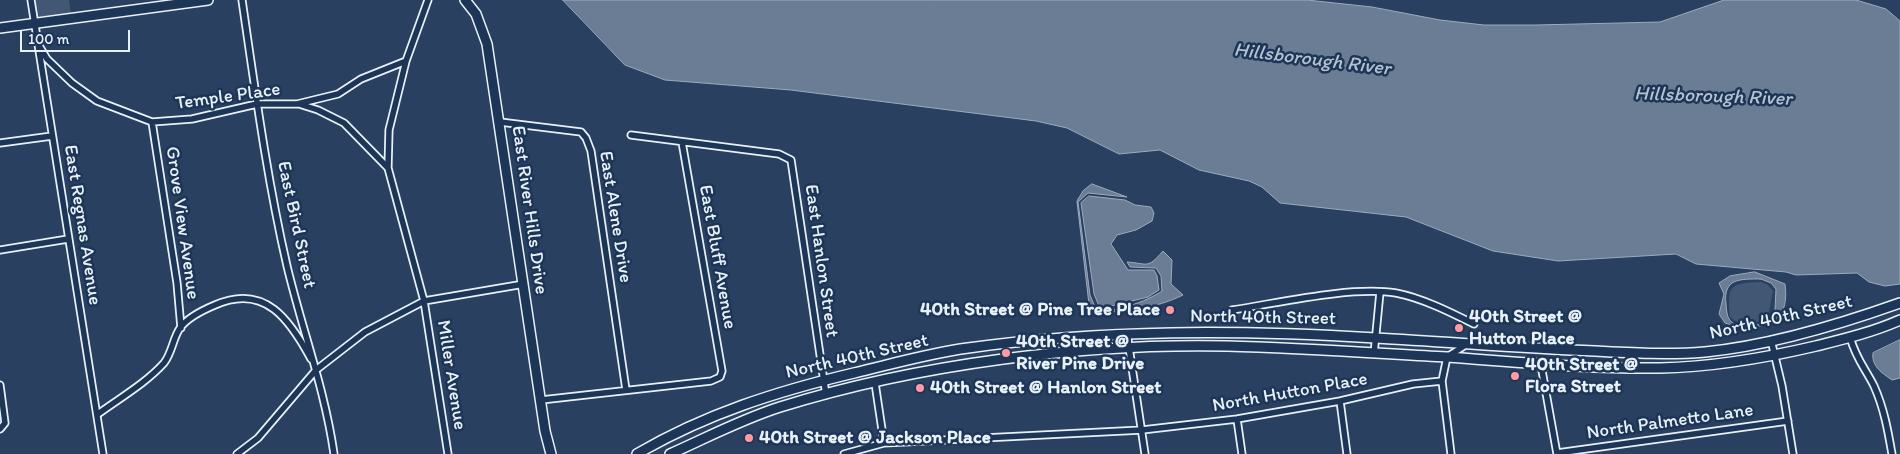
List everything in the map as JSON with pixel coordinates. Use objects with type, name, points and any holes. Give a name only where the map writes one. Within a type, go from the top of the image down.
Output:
[{"type":"main road","points":[[0,28],[208,0]]},
{"type":"main road","name":"East River Hills Drive","points":[[465,0],[476,14],[487,44],[541,400],[551,454]]},
{"type":"main road","name":"North 40th Street","points":[[637,454],[714,415],[790,388],[966,348],[1127,334],[1221,332],[1376,338],[1464,346],[1623,352],[1706,352],[1771,340],[1843,322],[1900,303]]},
{"type":"main road","name":"North 40th Street","points":[[670,454],[744,420],[780,407],[875,383],[968,363],[1128,347],[1226,346],[1447,357],[1541,365],[1661,368],[1774,356],[1850,337],[1900,320]]},
{"type":"main road","points":[[966,348],[968,363]]},
{"type":"main road","name":"East River Hills Drive","points":[[546,431],[546,454]]},
{"type":"street","name":"East Regnas Avenue","points":[[31,0],[103,454]]},
{"type":"street","name":"East Bird Street","points":[[242,0],[257,104],[287,266],[316,370],[334,454]]},
{"type":"street","points":[[388,168],[389,130],[406,61],[428,0]]},
{"type":"street","name":"Temple Place","points":[[38,44],[48,59],[72,83],[97,101],[152,122],[192,119],[257,104],[297,104],[338,94],[361,79],[406,61]]},
{"type":"street","points":[[297,104],[318,110],[344,123],[388,168]]},
{"type":"street","name":"Grove View Avenue","points":[[152,122],[177,283],[181,328]]},
{"type":"street","name":"East Alene Drive","points":[[500,122],[580,132],[586,138],[591,151],[626,390]]},
{"type":"street","points":[[631,135],[682,142]]},
{"type":"street","points":[[0,143],[52,136]]},
{"type":"street","name":"East Bluff Avenue","points":[[626,390],[711,381],[720,377],[722,371],[682,142]]},
{"type":"street","name":"East Hanlon Street","points":[[682,142],[779,154],[791,160],[826,395]]},
{"type":"street","name":"Miller Avenue","points":[[388,168],[424,301],[448,454]]},
{"type":"street","points":[[0,250],[68,239]]},
{"type":"street","points":[[237,454],[258,438],[316,370],[365,332],[424,301],[524,284]]},
{"type":"street","points":[[1374,354],[1380,292]]},
{"type":"street","points":[[1232,310],[1353,293],[1380,292],[1413,298],[1474,324]]},
{"type":"street","points":[[98,414],[166,361],[181,328],[200,312],[238,297],[264,302],[294,328],[316,370]]},
{"type":"street","points":[[1127,334],[1145,454]]},
{"type":"street","points":[[1850,337],[1858,362],[1873,385],[1880,404],[1888,429],[1892,454]]},
{"type":"street","points":[[1771,340],[1782,386],[1793,454]]},
{"type":"street","points":[[1451,454],[1442,381],[1447,357],[1464,346]]},
{"type":"street","points":[[1541,365],[1557,454]]},
{"type":"street","name":"North Hutton Place","points":[[844,454],[884,443],[1142,430],[1237,419],[1340,401],[1413,384],[1442,381]]},
{"type":"street","points":[[875,383],[884,443]]},
{"type":"street","points":[[0,385],[5,423],[0,429]]},
{"type":"street","points":[[541,400],[626,390]]},
{"type":"street","points":[[1340,401],[1347,454]]},
{"type":"street","points":[[1237,419],[1242,454]]},
{"type":"street","name":"North Palmetto Lane","points":[[1557,454],[1788,421]]},
{"type":"shaded area","points":[[35,0],[69,0],[71,15],[38,19]]},
{"type":"shaded area","points":[[1761,282],[1768,285],[1773,291],[1768,317],[1759,322],[1744,324],[1730,317],[1729,299],[1732,288],[1736,285]]},
{"type":"water","name":"Hillsborough River","points":[[563,0],[1307,0],[1372,7],[1440,20],[1484,25],[1536,25],[1660,22],[1724,0],[1856,0],[1886,9],[1900,21],[1900,284],[1885,286],[1869,282],[1857,273],[1796,275],[1786,272],[1696,264],[1676,254],[1558,261],[1493,251],[1406,217],[1280,203],[1262,187],[1249,181],[1199,170],[1160,150],[1119,154],[1067,128],[1036,121],[791,90],[665,80],[625,65]]},
{"type":"water","points":[[1092,184],[1127,197],[1088,193],[1078,202],[1090,295],[1095,307],[1101,310],[1118,309],[1139,303],[1162,291],[1161,276],[1156,268],[1130,267],[1127,262],[1150,263],[1163,251],[1172,260],[1171,284],[1183,295],[1150,307],[1090,313],[1077,201],[1083,191]]},
{"type":"water","points":[[1089,196],[1125,200],[1135,205],[1151,207],[1154,213],[1152,221],[1136,230],[1117,235],[1111,244],[1128,270],[1154,270],[1159,290],[1148,297],[1103,308],[1099,306],[1094,294],[1081,203]]},
{"type":"water","points":[[1755,272],[1785,284],[1785,305],[1776,323],[1743,329],[1725,323],[1719,314],[1724,294],[1719,283],[1730,276]],"holes":[[[1746,279],[1761,279],[1771,283],[1776,289],[1775,310],[1772,318],[1755,326],[1735,325],[1730,321],[1726,304],[1727,289],[1730,285]]]},
{"type":"water","points":[[1900,340],[1900,378],[1892,380],[1875,365],[1873,353]]},
{"type":"place","name":"40th Street @ Pine Tree Place","points":[[1170,310]]},
{"type":"place","name":"40th Street @ Hutton Place","points":[[1459,328]]},
{"type":"place","name":"40th Street @ River Pine Drive","points":[[1006,353]]},
{"type":"place","name":"40th Street @ Flora Street","points":[[1515,376]]},
{"type":"place","name":"40th Street @ Hanlon Street","points":[[920,388]]},
{"type":"place","name":"40th Street @ Jackson Place","points":[[749,438]]}]
